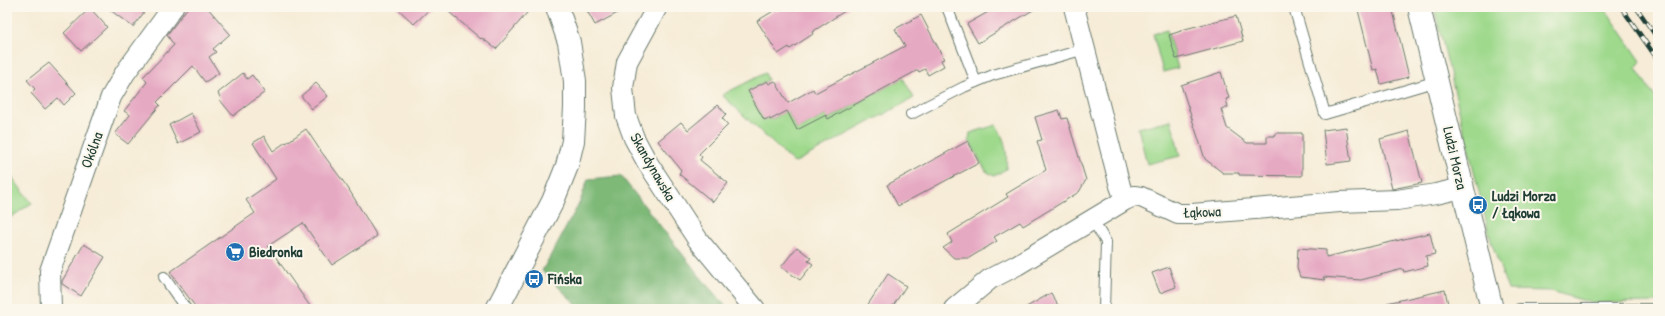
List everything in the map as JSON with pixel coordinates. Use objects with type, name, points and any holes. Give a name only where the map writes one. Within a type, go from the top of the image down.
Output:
[{"type":"street","name":"Okólna","points":[[51,309],[50,272],[111,97],[125,73],[173,7]]},
{"type":"street","points":[[497,309],[553,201],[567,166],[573,140],[575,81],[569,42],[557,7]]},
{"type":"street","name":"Skandynawska","points":[[657,7],[627,62],[623,88],[626,116],[634,138],[647,162],[698,240],[755,309]]},
{"type":"street","points":[[1074,7],[1120,186],[1125,200]]},
{"type":"street","name":"Ludzi Morza","points":[[1419,7],[1492,309]]},
{"type":"street","name":"Łąkowa","points":[[954,309],[990,278],[1017,265],[1092,219],[1134,196],[1141,197],[1178,214],[1192,214],[1340,202],[1397,200],[1462,188]]},
{"type":"lane","points":[[946,7],[976,82]]},
{"type":"lane","points":[[1294,7],[1325,114],[1437,81]]},
{"type":"lane","points":[[911,114],[993,75],[1085,49]]},
{"type":"lane","points":[[1092,219],[1106,242],[1104,309]]},
{"type":"lane","points":[[164,276],[186,309]]},
{"type":"lane","points":[[1519,309],[1658,309]]},
{"type":"green space","points":[[1434,7],[1604,7],[1641,61],[1636,68],[1658,102],[1658,302],[1592,303],[1551,291],[1508,290],[1491,241]]},
{"type":"green space","points":[[1167,30],[1178,68],[1163,72],[1153,34]]},
{"type":"green space","points":[[765,73],[768,80],[748,91],[764,120],[769,118],[771,120],[783,113],[786,109],[797,130],[826,115],[829,119],[903,78],[914,98],[794,163],[722,95]]},
{"type":"green space","points":[[1171,120],[1180,156],[1147,164],[1138,128]]},
{"type":"green space","points":[[996,125],[1004,140],[1007,163],[1006,169],[994,176],[986,171],[969,140],[970,133]]},
{"type":"green space","points":[[7,171],[32,203],[7,220]]},
{"type":"green space","points":[[621,176],[706,284],[728,309],[581,309],[542,271],[580,202],[588,179]]},
{"type":"building","points":[[106,7],[148,7],[133,27]]},
{"type":"building","points":[[188,7],[207,7],[230,34],[213,49],[216,52],[209,57],[219,73],[205,82],[193,66],[157,102],[160,105],[128,144],[115,134],[130,115],[124,111],[147,82],[143,77],[174,45],[167,35]]},
{"type":"building","points":[[396,7],[432,7],[414,24]]},
{"type":"building","points":[[443,7],[532,7],[496,49],[482,38],[481,39]]},
{"type":"building","points":[[585,7],[629,7],[595,25]]},
{"type":"building","points":[[783,7],[851,7],[812,32],[813,34],[790,49],[789,47],[778,54],[757,21]]},
{"type":"building","points":[[997,7],[1038,7],[978,43],[967,24]]},
{"type":"building","points":[[1363,7],[1392,7],[1409,77],[1381,84],[1377,69],[1373,70],[1358,10],[1363,9]]},
{"type":"building","points":[[90,8],[107,27],[81,51],[64,33]]},
{"type":"building","points":[[921,15],[944,59],[941,60],[944,66],[928,75],[925,69],[919,72],[918,70],[828,119],[826,115],[797,130],[787,111],[770,120],[769,118],[764,120],[748,91],[767,81],[769,84],[775,81],[788,103],[813,89],[815,93],[905,46],[895,29]]},
{"type":"building","points":[[1236,16],[1243,41],[1176,59],[1169,35],[1181,30]]},
{"type":"building","points":[[49,63],[76,93],[64,105],[58,98],[45,109],[31,93],[35,89],[27,80]]},
{"type":"building","points":[[1221,72],[1229,98],[1226,99],[1228,107],[1221,109],[1227,128],[1247,143],[1267,143],[1267,136],[1275,136],[1275,133],[1302,133],[1302,176],[1239,175],[1239,173],[1223,173],[1205,159],[1181,85]]},
{"type":"building","points":[[243,73],[247,79],[252,75],[265,92],[233,116],[220,100],[221,99],[218,93]]},
{"type":"building","points":[[316,83],[328,96],[312,109],[301,96]]},
{"type":"building","points":[[718,105],[726,114],[722,118],[728,125],[699,154],[702,157],[700,160],[728,183],[713,202],[679,174],[681,170],[658,141],[681,122],[688,130]]},
{"type":"building","points":[[1059,110],[1062,119],[1067,118],[1086,180],[1079,192],[1023,226],[1020,222],[994,237],[997,241],[969,258],[954,258],[943,248],[952,242],[948,234],[1008,197],[1006,194],[1046,170],[1037,141],[1042,140],[1035,117]]},
{"type":"building","points":[[191,113],[201,132],[178,144],[169,125]]},
{"type":"building","points":[[1346,127],[1351,161],[1327,164],[1323,130]]},
{"type":"building","points":[[306,129],[348,188],[377,236],[332,265],[303,223],[268,246],[312,309],[197,309],[170,272],[255,213],[246,200],[276,179],[253,143],[264,136],[273,151]]},
{"type":"building","points":[[1409,131],[1422,183],[1392,189],[1380,139]]},
{"type":"building","points":[[968,141],[979,163],[898,206],[887,185]]},
{"type":"building","points":[[1430,233],[1435,254],[1426,256],[1428,266],[1404,272],[1403,269],[1361,280],[1323,277],[1325,280],[1300,277],[1297,268],[1298,248],[1326,250],[1326,257]]},
{"type":"building","points":[[84,244],[105,257],[81,296],[62,284],[62,281]]},
{"type":"building","points":[[797,247],[811,258],[808,261],[813,264],[800,280],[781,267]]},
{"type":"building","points":[[1169,267],[1176,287],[1160,293],[1152,273]]},
{"type":"building","points":[[888,274],[906,286],[891,309],[865,309]]},
{"type":"building","points":[[1445,290],[1449,309],[1388,309],[1387,303]]},
{"type":"building","points":[[1051,293],[1060,309],[1023,309]]},
{"type":"railway","points":[[1621,7],[1658,60]]},
{"type":"railway","points":[[1636,7],[1658,39]]},
{"type":"place","name":"Ludzi Morza / Łąkowa","points":[[1478,205]]},
{"type":"place","name":"Biedronka","points":[[235,252]]},
{"type":"place","name":"Fińska","points":[[534,279]]}]
